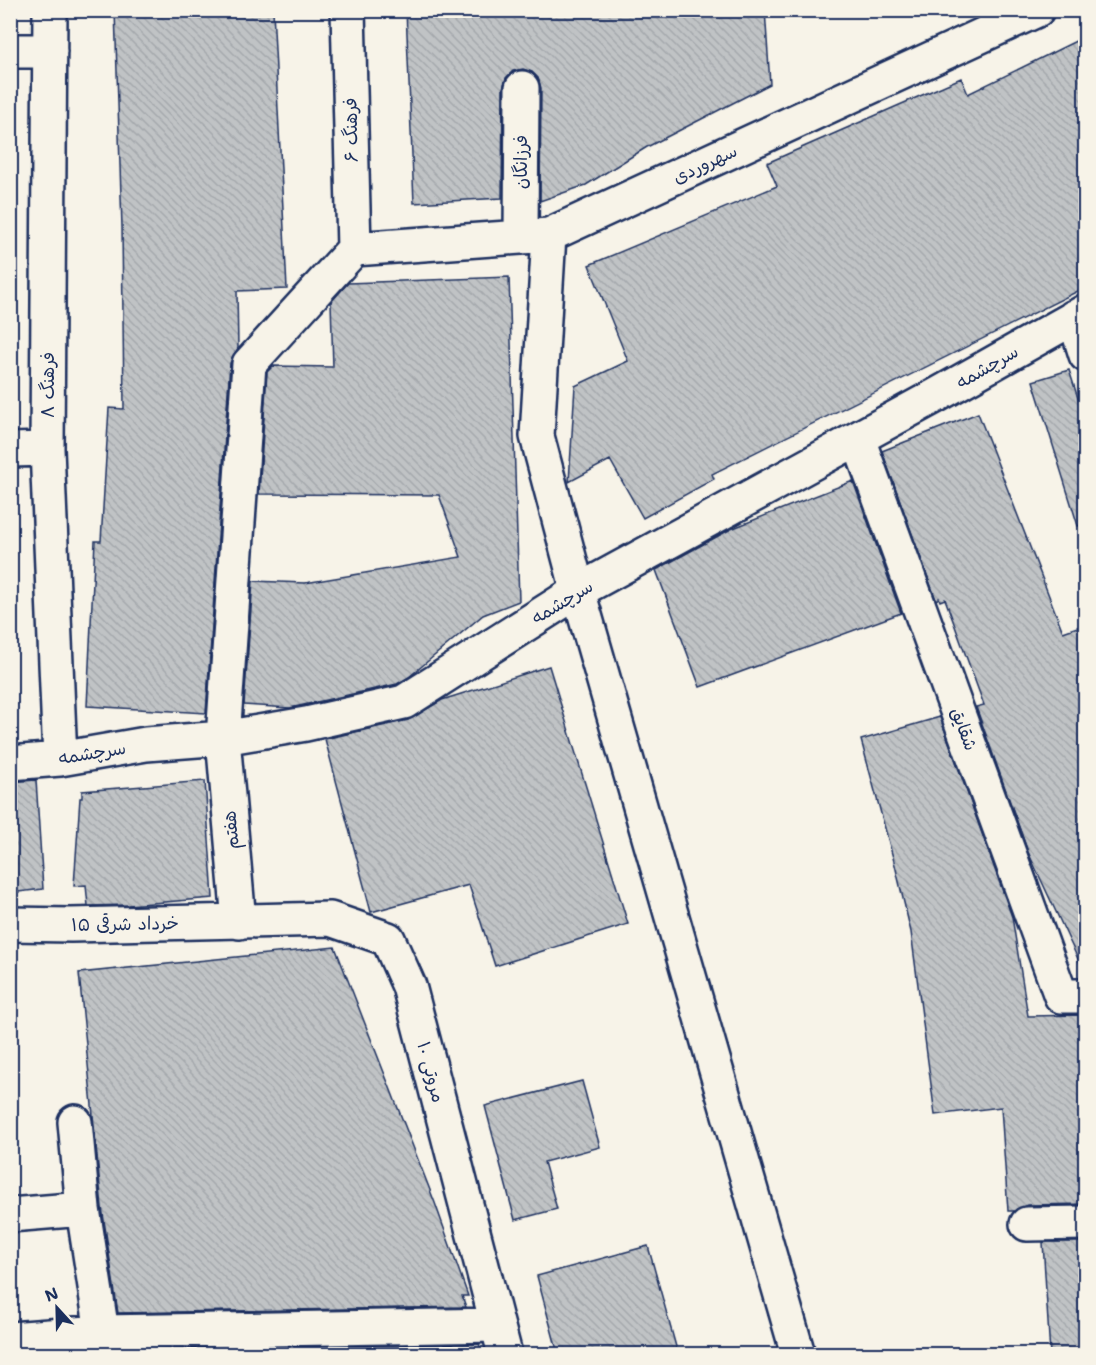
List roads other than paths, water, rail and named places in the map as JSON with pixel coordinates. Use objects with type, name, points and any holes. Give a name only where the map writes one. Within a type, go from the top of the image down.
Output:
[{"type":"street","name":"فرهنگ ۸","points":[[50,10],[47,449],[60,759]]},
{"type":"street","name":"فرهنگ ۶","points":[[348,10],[354,249]]},
{"type":"street","name":"سهروردی","points":[[354,249],[535,236],[1037,10]]},
{"type":"street","points":[[10,51],[50,51]]},
{"type":"street","name":"فرزانگان","points":[[522,88],[535,236],[537,436],[578,591],[798,1354]]},
{"type":"street","name":"هفتم","points":[[238,922],[223,738],[249,364],[354,249]]},
{"type":"street","points":[[1080,314],[1086,355]]},
{"type":"street","name":"سرچشمه","points":[[10,764],[60,759],[146,744],[223,738],[306,724],[404,702],[578,591],[858,439],[1080,314]]},
{"type":"street","name":"شقایق","points":[[858,439],[1061,996],[1086,996]]},
{"type":"street","points":[[10,450],[47,449]]},
{"type":"street","name":"مروتی ۱۰","points":[[238,922],[330,919],[388,939],[409,986],[501,1340]]},
{"type":"street","name":"۱۵ خرداد شرقی","points":[[10,924],[238,922]]},
{"type":"street","points":[[75,1122],[83,1209],[102,1332]]},
{"type":"street","points":[[10,1215],[83,1209]]},
{"type":"street","points":[[1027,1224],[1086,1223]]},
{"type":"street","points":[[10,1339],[102,1332],[501,1340]]}]
